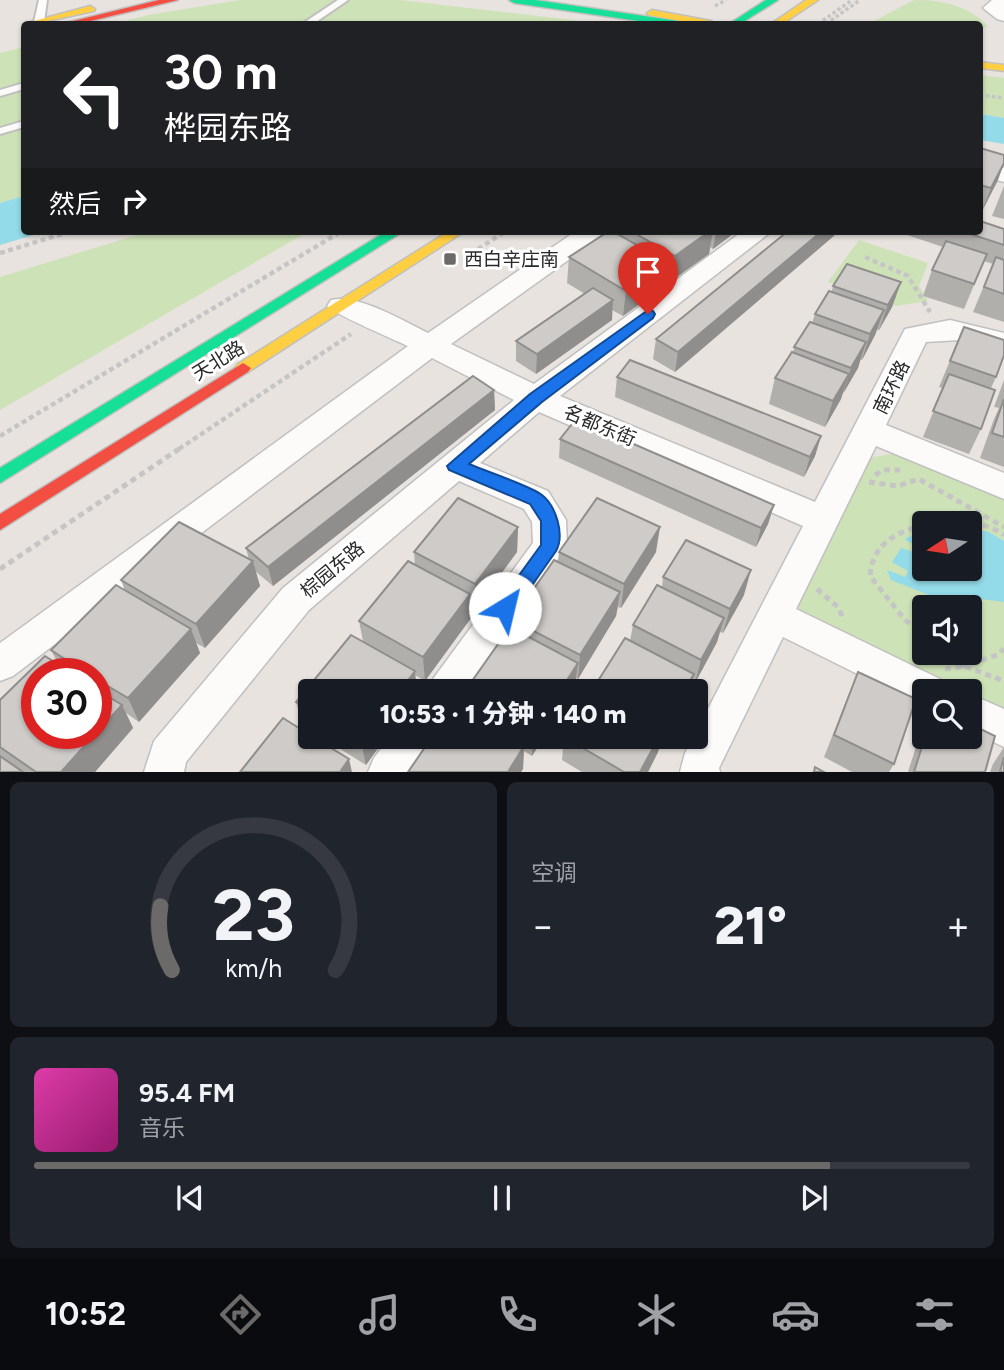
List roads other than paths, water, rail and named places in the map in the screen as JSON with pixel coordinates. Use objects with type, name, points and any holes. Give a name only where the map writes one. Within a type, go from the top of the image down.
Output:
[{"type":"main road","points":[[53,21],[130,0]]},
{"type":"main road","points":[[79,21],[173,0]]},
{"type":"main road","points":[[514,0],[658,21]]},
{"type":"main road","points":[[575,0],[694,21]]},
{"type":"main road","points":[[738,21],[773,0]]},
{"type":"main road","points":[[781,21],[813,0]]},
{"type":"main road","points":[[983,65],[1004,68]]},
{"type":"main road","name":"天北路","points":[[0,476],[391,235]]},
{"type":"main road","name":"天北路","points":[[0,523],[452,235]]},
{"type":"street","points":[[1004,0],[993,8],[1004,15]]},
{"type":"street","points":[[983,170],[1004,175]]},
{"type":"street","points":[[0,664],[430,345],[587,235]]},
{"type":"street","name":"棕园东路","points":[[164,772],[168,754],[296,599],[536,398],[754,235]]},
{"type":"street","name":"名都东街","points":[[341,306],[375,318],[536,398],[823,520]]},
{"type":"street","name":"南环路","points":[[700,772],[699,766],[915,336],[939,328],[969,331],[1004,343]]},
{"type":"street","points":[[869,431],[1004,486]]},
{"type":"street","points":[[455,679],[550,546],[550,520],[536,500],[456,466]]},
{"type":"street","points":[[775,615],[927,679]]},
{"type":"street","points":[[982,718],[1004,729]]},
{"type":"street","points":[[388,772],[404,749]]},
{"type":"lane","points":[[29,21],[43,0]]},
{"type":"lane","points":[[312,21],[344,0]]},
{"type":"lane","points":[[0,93],[21,87]]},
{"type":"lane","points":[[0,131],[21,125]]},
{"type":"water","points":[[983,114],[1004,118],[1004,144],[983,140]]},
{"type":"water","points":[[21,197],[21,235],[34,235],[0,245],[0,203]]},
{"type":"water","points":[[982,531],[987,531],[1004,541],[1004,602],[982,599],[982,595],[929,595],[891,580],[887,570],[905,577],[908,571],[892,562],[901,548],[912,552],[912,581],[982,581]]},
{"type":"water","points":[[912,536],[912,543],[905,540]]},
{"type":"place","name":"西白辛庄南","points":[[450,259]]}]
